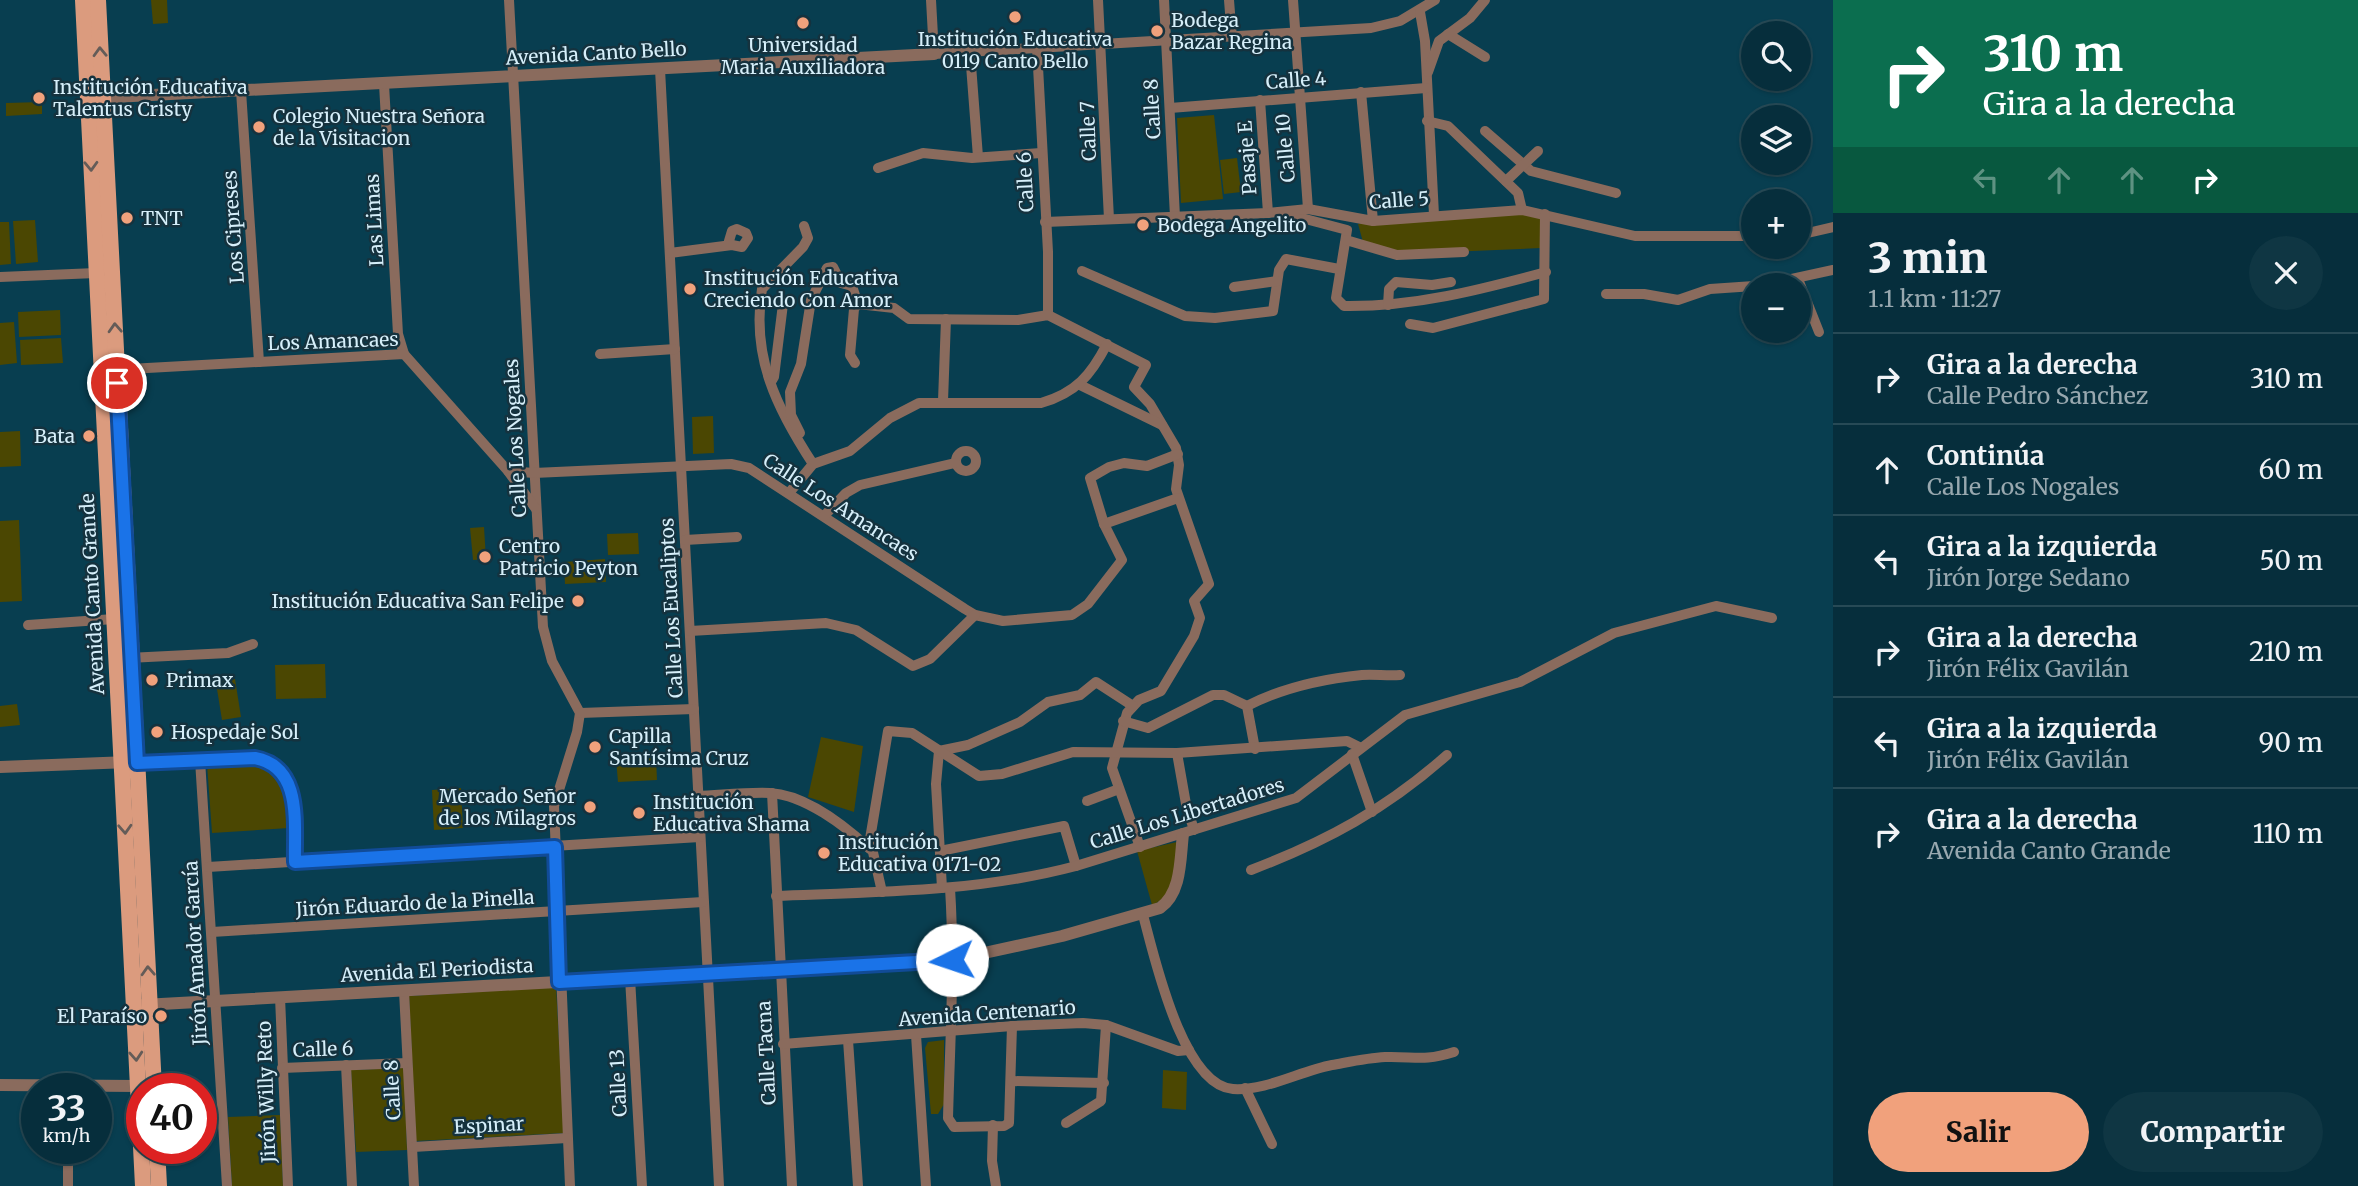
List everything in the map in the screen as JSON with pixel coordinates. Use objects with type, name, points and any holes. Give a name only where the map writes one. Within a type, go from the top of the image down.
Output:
[{"type":"main road","name":"Avenida Canto Grande","points":[[83,0],[95,98],[145,1073]]},
{"type":"main road","name":"Avenida Canto Grande","points":[[98,0],[95,98],[96,273],[109,370],[114,619],[123,658]]},
{"type":"main road","name":"Avenida Canto Grande","points":[[143,1186],[144,1164]]},
{"type":"main road","points":[[158,1164],[159,1186]]},
{"type":"street","name":"Calle Los Nogales","points":[[509,0],[536,509],[546,644],[580,713]]},
{"type":"street","points":[[931,0],[934,54]]},
{"type":"street","name":"Calle 7","points":[[1098,0],[1109,219]]},
{"type":"street","name":"Calle 8","points":[[1164,0],[1175,217]]},
{"type":"street","points":[[1229,0],[1232,38]]},
{"type":"street","name":"Calle 10","points":[[1293,0],[1308,209]]},
{"type":"street","name":"Avenida Canto Bello","points":[[95,98],[1232,38],[1379,26],[1420,12],[1435,0]]},
{"type":"street","points":[[1425,83],[1437,44],[1471,18],[1485,0]]},
{"type":"street","points":[[1420,12],[1425,41],[1425,83],[1434,215]]},
{"type":"street","points":[[1448,34],[1485,57]]},
{"type":"street","name":"Calle 6","points":[[1037,47],[1048,252],[1048,316]]},
{"type":"street","points":[[970,52],[978,157]]},
{"type":"street","name":"Calle Los Eucaliptos","points":[[660,69],[719,1186]]},
{"type":"street","name":"Calle 4","points":[[1170,108],[1361,92],[1425,83]]},
{"type":"street","name":"Las Limas","points":[[384,84],[398,334],[404,354]]},
{"type":"street","name":"Los Cipreses","points":[[241,91],[259,362]]},
{"type":"street","points":[[1361,92],[1373,221]]},
{"type":"street","name":"Pasaje E","points":[[1260,100],[1274,213]]},
{"type":"street","points":[[1427,121],[1448,126],[1518,193],[1522,210]]},
{"type":"street","points":[[1485,131],[1523,166],[1616,193]]},
{"type":"street","points":[[1506,181],[1538,151]]},
{"type":"street","points":[[878,168],[923,153],[978,157],[1041,153]]},
{"type":"street","name":"Calle 5","points":[[1045,222],[1274,213],[1308,209],[1373,221],[1522,210],[1635,236],[1741,236]]},
{"type":"street","points":[[1274,213],[1344,228],[1346,240],[1336,298],[1339,303],[1373,307],[1464,295],[1546,272]]},
{"type":"street","points":[[1410,324],[1433,328],[1544,299],[1545,214]]},
{"type":"street","points":[[804,226],[808,237],[803,247],[762,289],[760,341],[785,420],[816,463]]},
{"type":"street","points":[[1811,234],[1833,227]]},
{"type":"street","points":[[1346,240],[1398,255],[1464,252]]},
{"type":"street","points":[[670,253],[732,245]]},
{"type":"street","points":[[1082,271],[1185,316],[1202,319],[1269,313],[1275,306],[1280,266],[1286,259],[1339,269]]},
{"type":"street","points":[[816,463],[797,428],[789,404],[801,364],[811,300],[827,268],[833,267],[841,283],[852,286],[858,304]]},
{"type":"street","points":[[1811,276],[1833,270]]},
{"type":"street","points":[[0,277],[96,273]]},
{"type":"street","points":[[1234,287],[1277,281]]},
{"type":"street","points":[[1388,304],[1389,289],[1393,283],[1451,282]]},
{"type":"street","points":[[1606,294],[1644,294],[1678,300],[1710,289],[1741,287]]},
{"type":"street","points":[[771,382],[774,377],[783,304]]},
{"type":"street","points":[[858,304],[894,308],[909,319],[1018,320],[1048,316],[1146,365],[1134,387],[1163,425],[1178,454],[1178,498],[1209,584],[1195,598],[1199,624],[1166,686],[1161,691],[1142,698],[1133,706],[1123,721],[1114,751],[1112,768],[1140,847]]},
{"type":"street","points":[[855,363],[850,355],[854,309],[858,304]]},
{"type":"street","points":[[1811,312],[1819,332]]},
{"type":"street","points":[[943,401],[946,319]]},
{"type":"street","points":[[789,493],[816,463],[850,451],[905,409],[919,403],[1041,403],[1058,398],[1080,385],[1094,368],[1107,344]]},
{"type":"street","points":[[600,354],[675,349]]},
{"type":"street","name":"Los Amancaes","points":[[109,370],[404,354],[420,368],[508,471],[536,509]]},
{"type":"street","points":[[1080,385],[1163,425]]},
{"type":"street","points":[[1178,454],[1147,466],[1124,463],[1109,467],[1090,478],[1104,524],[1178,498]]},
{"type":"street","points":[[824,516],[846,493],[860,485],[956,463]]},
{"type":"street","name":"Calle Los Amancaes","points":[[508,471],[534,473],[740,466],[756,471],[975,615],[1003,621],[1059,617],[1082,610],[1121,564],[1104,524]]},
{"type":"street","points":[[685,540],[737,537]]},
{"type":"street","name":"Calle Los Libertadores","points":[[776,895],[946,888],[1044,874],[1076,866],[1296,798],[1405,715],[1520,682],[1614,633],[1716,606],[1772,618]]},
{"type":"street","points":[[690,631],[826,622],[856,630],[913,666],[930,659],[975,615]]},
{"type":"street","points":[[28,625],[114,619]]},
{"type":"street","points":[[123,658],[228,653],[253,644]]},
{"type":"street","points":[[1123,721],[1148,728],[1219,694],[1247,706],[1282,691],[1321,681],[1361,675],[1400,675]]},
{"type":"street","points":[[939,751],[968,745],[1020,722],[1048,702],[1080,695],[1096,682],[1133,706]]},
{"type":"street","points":[[1247,706],[1255,749]]},
{"type":"street","points":[[570,1186],[559,982],[556,792],[578,732],[580,713],[694,709]]},
{"type":"street","points":[[870,849],[888,731],[912,733],[979,776],[1002,774],[1073,752],[1177,753],[1347,741],[1355,751],[1372,812]]},
{"type":"street","points":[[939,751],[936,784],[940,851],[952,960],[948,1118],[954,1127],[1009,1123],[1012,1026]]},
{"type":"street","points":[[1177,753],[1189,832]]},
{"type":"street","points":[[1251,870],[1325,841],[1372,812],[1447,755]]},
{"type":"street","points":[[0,767],[255,758],[271,761],[284,770],[289,784],[294,819],[295,862]]},
{"type":"street","name":"Jirón Amador García","points":[[200,760],[227,1186]]},
{"type":"street","points":[[1087,801],[1119,789]]},
{"type":"street","points":[[698,796],[772,793],[817,811],[870,849],[877,861],[882,892]]},
{"type":"street","name":"Calle Tacna","points":[[772,793],[792,1186]]},
{"type":"street","points":[[940,851],[1063,826],[1076,866]]},
{"type":"street","name":"Avenida El Periodista","points":[[141,1005],[976,957],[1143,915],[1160,908],[1173,895],[1189,832]]},
{"type":"street","points":[[208,867],[700,837]]},
{"type":"street","name":"Jirón Eduardo de la Pinella","points":[[212,932],[558,913],[703,902]]},
{"type":"street","points":[[1143,915],[1170,1011],[1189,1050],[1208,1076],[1230,1089],[1245,1088],[1315,1068],[1359,1060],[1387,1057],[1433,1059],[1454,1052]]},
{"type":"street","name":"Calle 13","points":[[630,978],[642,1186]]},
{"type":"street","name":"Calle 8","points":[[404,991],[414,1186]]},
{"type":"street","name":"Jirón Willy Reto","points":[[280,997],[288,1186]]},
{"type":"street","points":[[1066,1123],[1100,1103],[1104,1083],[1106,1025]]},
{"type":"street","name":"Avenida Centenario","points":[[783,1044],[1012,1026],[1106,1025],[1178,1051],[1189,1050]]},
{"type":"street","points":[[916,1035],[926,1186]]},
{"type":"street","points":[[848,1040],[858,1186]]},
{"type":"street","name":"Calle 6","points":[[282,1068],[408,1063]]},
{"type":"street","points":[[346,1066],[352,1186]]},
{"type":"street","points":[[1012,1081],[1104,1083]]},
{"type":"street","points":[[0,1086],[21,1086]]},
{"type":"street","points":[[1245,1088],[1272,1144]]},
{"type":"street","points":[[993,1125],[992,1161],[996,1186]]},
{"type":"street","name":"Espinar","points":[[413,1147],[567,1138]]},
{"type":"street","points":[[68,1164],[68,1186]]},
{"type":"shaded area","points":[[151,0],[167,0],[168,23],[153,24]]},
{"type":"shaded area","points":[[42,102],[42,114],[6,116],[6,103]]},
{"type":"shaded area","points":[[1214,115],[1223,199],[1181,203],[1177,118]]},
{"type":"shaded area","points":[[1237,158],[1241,192],[1224,194],[1220,160]]},
{"type":"shaded area","points":[[1523,213],[1542,219],[1541,248],[1401,254],[1363,242],[1358,224]]},
{"type":"shaded area","points":[[35,220],[38,262],[16,264],[13,221]]},
{"type":"shaded area","points":[[0,222],[9,222],[11,264],[0,265]]},
{"type":"shaded area","points":[[60,310],[61,335],[19,337],[18,312]]},
{"type":"shaded area","points":[[14,322],[17,363],[0,365],[0,323]]},
{"type":"shaded area","points":[[61,338],[63,363],[21,365],[20,340]]},
{"type":"shaded area","points":[[713,416],[714,453],[693,454],[692,417]]},
{"type":"shaded area","points":[[20,431],[21,466],[0,467],[0,432]]},
{"type":"shaded area","points":[[19,520],[22,601],[0,602],[0,521]]},
{"type":"shaded area","points":[[484,527],[486,559],[473,560],[470,528]]},
{"type":"shaded area","points":[[638,533],[639,554],[608,555],[607,534]]},
{"type":"shaded area","points":[[605,559],[606,582],[565,584],[564,562]]},
{"type":"shaded area","points":[[325,664],[326,698],[276,699],[275,665]]},
{"type":"shaded area","points":[[235,679],[241,717],[222,720],[216,683]]},
{"type":"shaded area","points":[[17,704],[20,725],[0,727],[0,706]]},
{"type":"shaded area","points":[[821,737],[863,746],[854,812],[808,797]]},
{"type":"shaded area","points":[[656,758],[657,780],[618,782],[616,759]]},
{"type":"shaded area","points":[[253,762],[274,771],[285,786],[289,805],[289,828],[212,833],[207,764]]},
{"type":"shaded area","points":[[461,788],[463,828],[434,830],[432,790]]},
{"type":"shaded area","points":[[1177,842],[1175,870],[1170,887],[1160,900],[1152,905],[1137,851]]},
{"type":"shaded area","points":[[556,987],[564,1133],[416,1141],[409,996]]},
{"type":"shaded area","points":[[944,1040],[944,1104],[938,1114],[931,1114],[925,1048],[928,1042]]},
{"type":"shaded area","points":[[404,1068],[407,1150],[356,1152],[351,1070]]},
{"type":"shaded area","points":[[1163,1070],[1187,1072],[1186,1110],[1162,1108]]},
{"type":"shaded area","points":[[280,1115],[283,1186],[232,1186],[228,1117]]},
{"type":"place","name":"Institución Educativa 0119 Canto Bello","points":[[1015,17]]},
{"type":"place","name":"Universidad Maria Auxiliadora","points":[[803,23]]},
{"type":"place","name":"Bodega Bazar Regina","points":[[1157,31]]},
{"type":"place","name":"Institución Educativa Talentus Cristy","points":[[39,98]]},
{"type":"place","name":"Colegio Nuestra Señora de la Visitacion","points":[[259,127]]},
{"type":"place","name":"TNT","points":[[127,218]]},
{"type":"place","name":"Bodega Angelito","points":[[1143,225]]},
{"type":"place","name":"Institución Educativa Creciendo Con Amor","points":[[690,289]]},
{"type":"place","name":"Bata","points":[[89,436]]},
{"type":"place","name":"Centro Patricio Peyton","points":[[485,557]]},
{"type":"place","name":"Institución Educativa San Felipe","points":[[578,601]]},
{"type":"place","name":"Primax","points":[[152,680]]},
{"type":"place","name":"Hospedaje Sol","points":[[157,732]]},
{"type":"place","name":"Capilla Santísima Cruz","points":[[595,747]]},
{"type":"place","name":"Mercado Señor de los Milagros","points":[[590,807]]},
{"type":"place","name":"Institución Educativa Shama","points":[[639,813]]},
{"type":"place","name":"Institución Educativa 0171-02","points":[[824,853]]},
{"type":"place","name":"El Paraíso","points":[[161,1016]]},
{"type":"route","points":[[117,383],[137,763],[255,758],[271,761],[284,770],[289,784],[294,819],[295,862],[555,847],[559,982],[952,960]]}]
